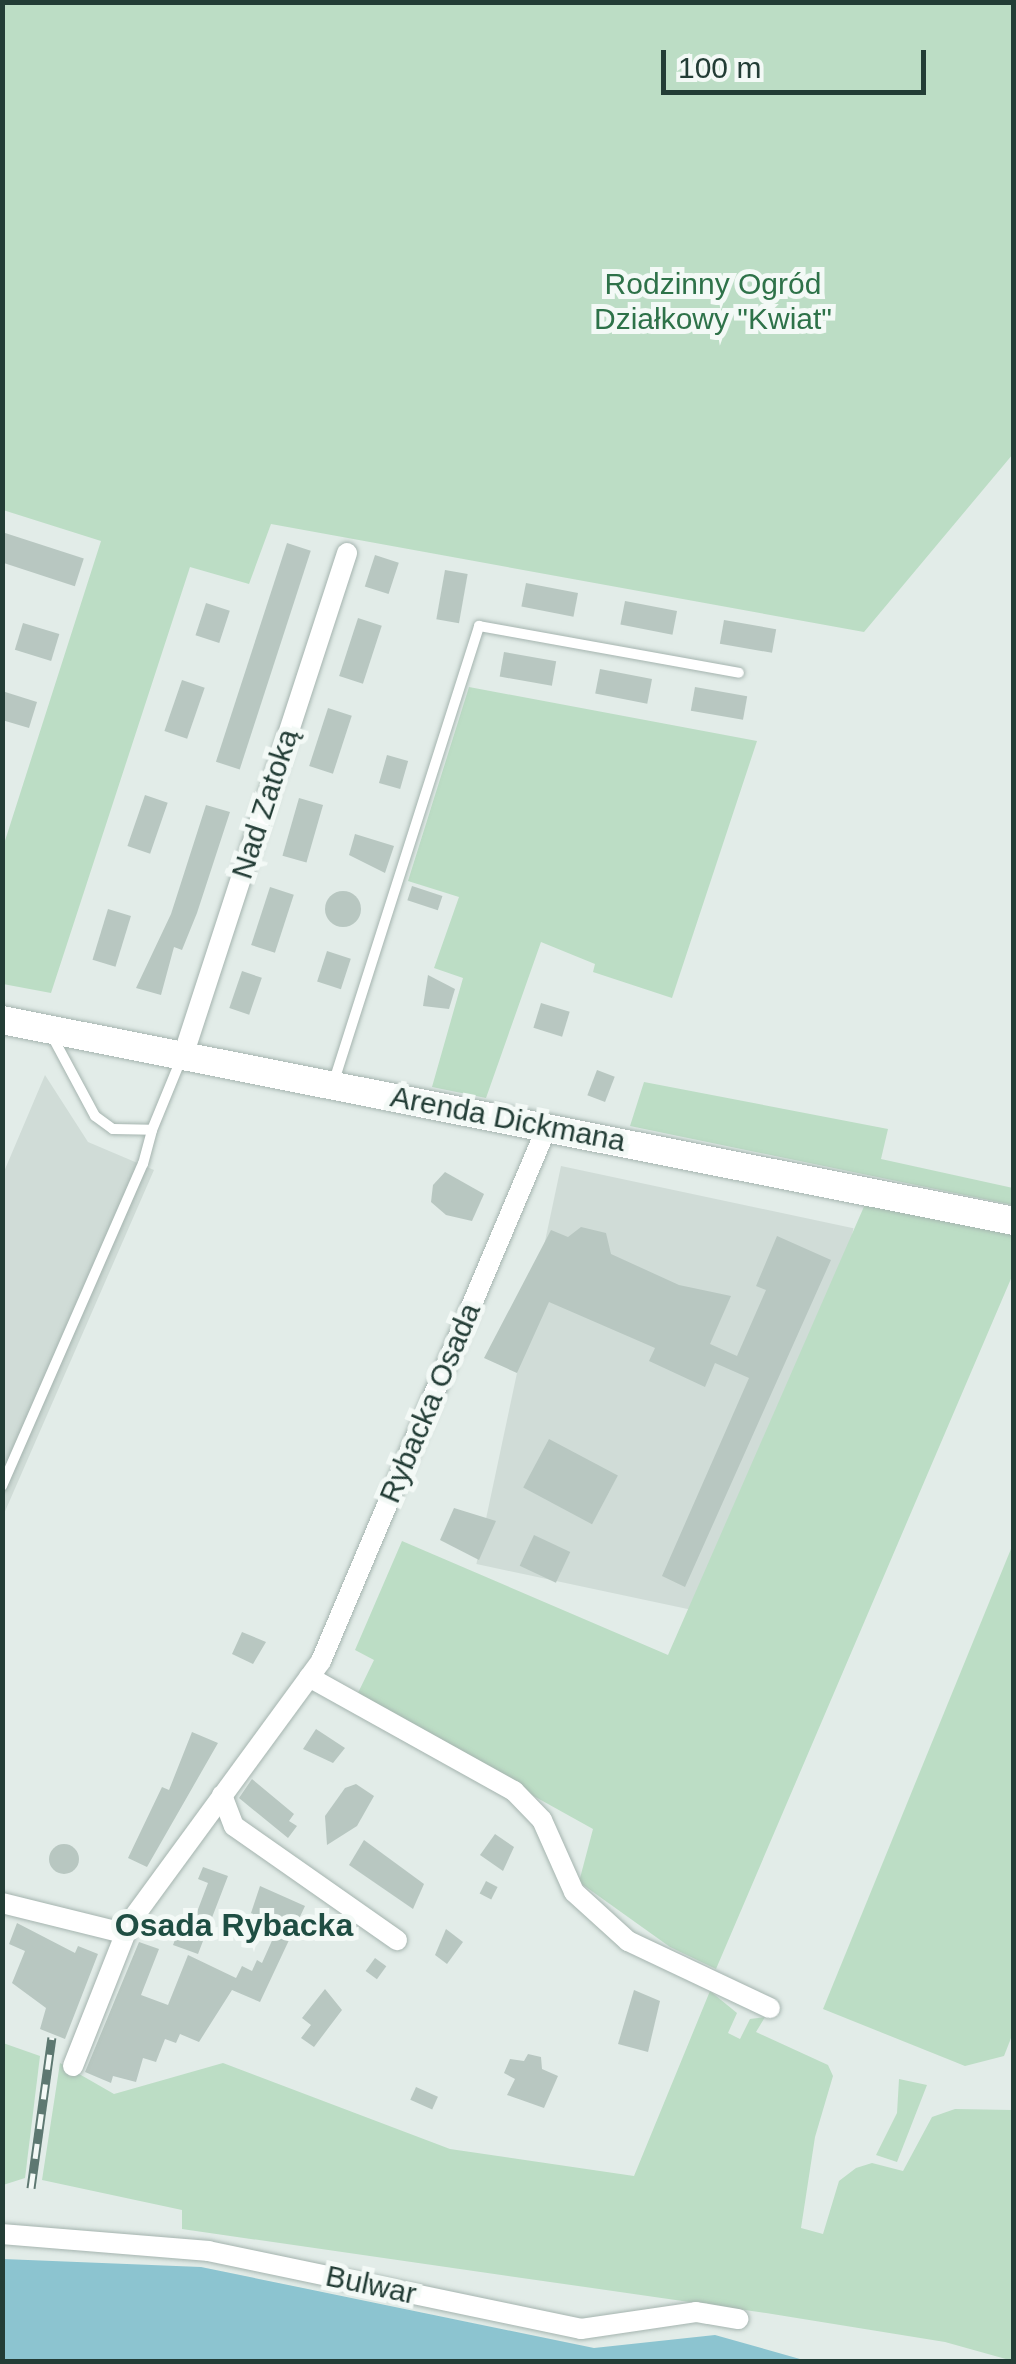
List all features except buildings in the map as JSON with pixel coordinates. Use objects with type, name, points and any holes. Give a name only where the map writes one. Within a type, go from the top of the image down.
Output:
[{"type":"street","name":"Nad Zatoką","points":[[182,1056],[348,553]]},
{"type":"street","name":"Arenda Dickmana","points":[[2,1020],[1014,1221]]},
{"type":"street","name":"Rybacka Osada","points":[[72,2066],[123,1933],[308,1677],[547,1127]]},
{"type":"street","points":[[308,1677],[514,1791],[542,1820],[574,1892],[628,1941],[770,2008]]},
{"type":"street","points":[[222,1795],[234,1826],[397,1940]]},
{"type":"street","points":[[2,1903],[123,1933]]},
{"type":"street","name":"Bulwar","points":[[2,2234],[208,2251],[581,2329],[696,2312],[738,2320]]},
{"type":"lane","points":[[332,1084],[479,626],[739,673]]},
{"type":"lane","points":[[50,1028],[53,1046],[95,1116],[113,1128],[152,1130]]},
{"type":"lane","points":[[2,1486],[143,1164],[152,1130],[182,1056]]},
{"type":"shaded area","points":[[45,1075],[88,1142],[154,1170],[3,1516],[3,1174]]},
{"type":"shaded area","points":[[561,1166],[853,1228],[769,1626],[476,1564]]},
{"type":"green space","name":"Rodzinny Ogród Działkowy \"Kwiat\"","points":[[2,3],[1013,3],[1013,454],[864,632],[271,524],[249,584],[190,567],[51,993],[3,984],[3,847],[101,541],[3,510]]},
{"type":"green space","points":[[469,687],[757,741],[672,998],[593,972],[595,964],[541,942],[486,1098],[432,1087],[463,978],[434,968],[459,897],[408,881]]},
{"type":"green space","points":[[644,1082],[888,1129],[881,1159],[1013,1188],[1013,1205],[630,1126]]},
{"type":"green space","points":[[866,1202],[1013,1233],[1013,1274],[716,1969],[670,1947],[579,1882],[593,1829],[356,1697],[374,1660],[355,1650],[402,1541],[668,1655]]},
{"type":"green space","points":[[1013,1544],[1013,2033],[1004,2056],[965,2066],[823,2009]]},
{"type":"green space","points":[[710,1991],[737,2013],[728,2033],[740,2039],[750,2019],[765,2017],[756,2032],[828,2065],[833,2076],[815,2137],[801,2228],[823,2234],[839,2181],[856,2168],[872,2163],[903,2171],[932,2117],[955,2109],[1013,2110],[1013,2361],[945,2342],[766,2313],[182,2229],[182,2210],[42,2180],[60,2063],[114,2094],[223,2063],[450,2149],[634,2176]]},
{"type":"green space","points":[[3,2043],[40,2056],[25,2178],[3,2185]]},
{"type":"green space","points":[[899,2079],[927,2085],[897,2162],[876,2155],[897,2113]]},
{"type":"water","points":[[3,2259],[201,2267],[594,2348],[715,2335],[807,2361],[3,2361]]},
{"type":"railway","points":[[31,2188],[52,2037]]},
{"type":"district","name":"Osada Rybacka","points":[[234,1925]]}]
